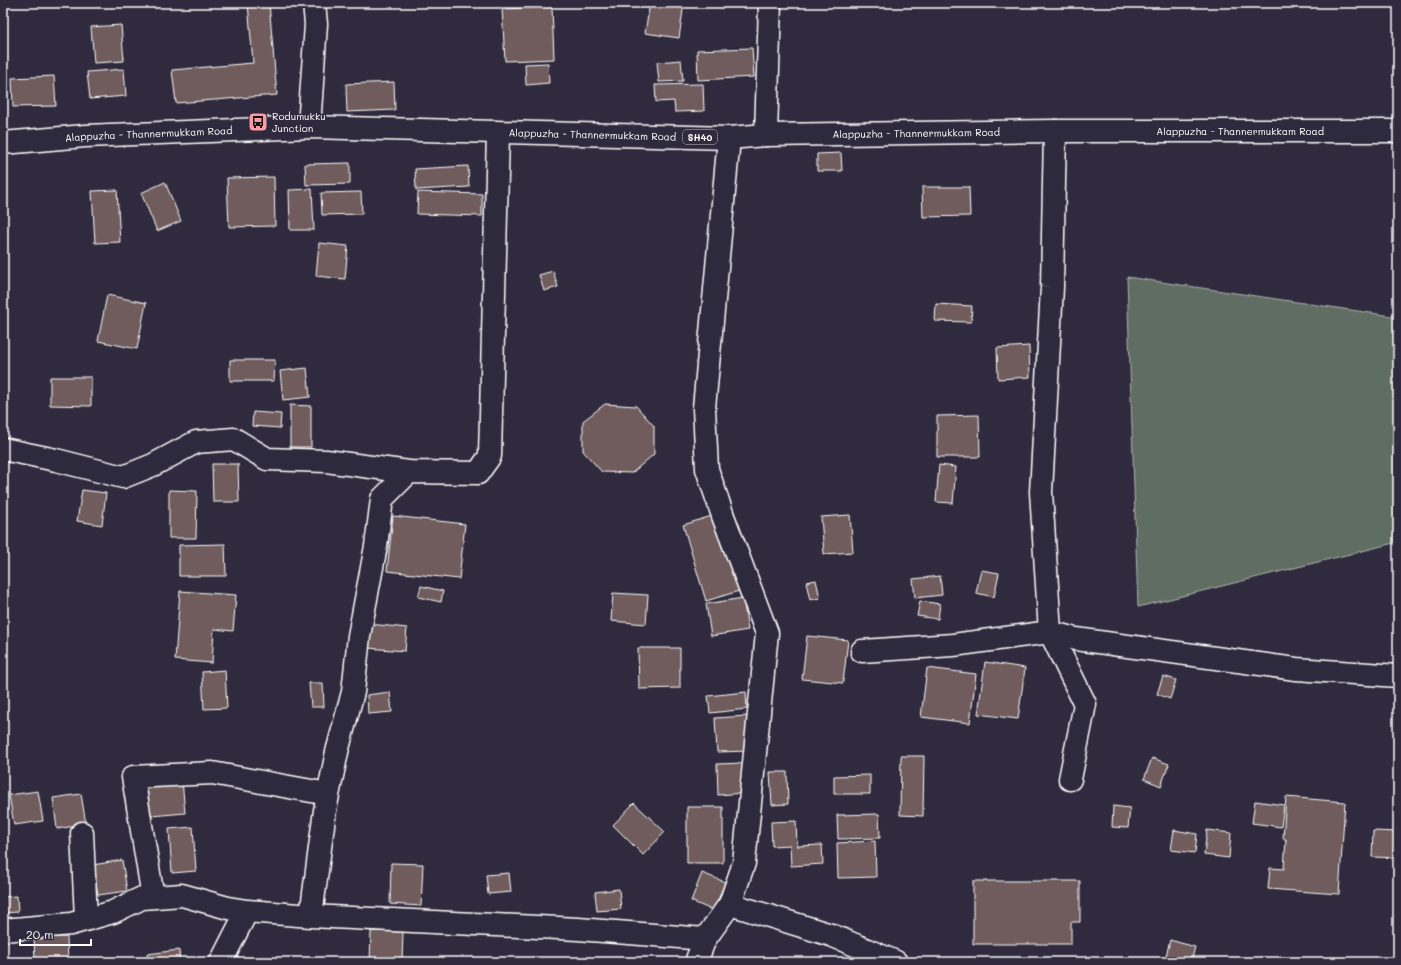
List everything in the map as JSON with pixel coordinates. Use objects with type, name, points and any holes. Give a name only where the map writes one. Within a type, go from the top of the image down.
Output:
[{"type":"street","points":[[309,127],[316,24],[314,3]]},
{"type":"street","points":[[766,136],[770,3]]},
{"type":"street","name":"Alappuzha - Thannermukkam Road","points":[[3,143],[85,136],[309,127],[729,138],[766,136],[1055,131],[1398,132]]},
{"type":"street","points":[[1055,131],[1052,286],[1041,492],[1050,632],[1085,704],[1070,779]]},
{"type":"street","points":[[3,449],[56,460],[123,477],[153,465],[196,442],[234,439],[267,459],[326,461],[409,472],[478,472],[490,456],[498,133]]},
{"type":"street","points":[[696,962],[705,939],[730,904],[744,863],[767,633],[723,516],[708,470],[704,408],[729,138]]},
{"type":"street","points":[[311,916],[325,810],[337,752],[353,692],[359,636],[376,546],[382,498],[409,472]]},
{"type":"street","points":[[862,650],[954,644],[1050,632],[1076,639],[1296,669],[1398,676]]},
{"type":"street","points":[[154,898],[133,777],[212,773],[328,794]]},
{"type":"street","points":[[82,833],[86,920]]},
{"type":"street","points":[[3,930],[71,924],[113,912],[142,898],[182,896],[228,908],[247,911],[311,916],[578,929],[705,939]]},
{"type":"street","points":[[730,904],[831,935],[896,962]]},
{"type":"street","points":[[221,962],[247,911]]},
{"type":"green space","points":[[1127,277],[1398,317],[1398,542],[1138,607]]},
{"type":"building","points":[[248,3],[269,3],[277,95],[176,103],[172,70],[253,63]]},
{"type":"building","points":[[650,3],[684,3],[679,38],[645,33]]},
{"type":"building","points":[[552,7],[554,59],[505,61],[502,9]]},
{"type":"building","points":[[121,25],[124,61],[94,63],[91,27]]},
{"type":"building","points":[[3,42],[5,42],[7,74],[3,74]]},
{"type":"building","points":[[752,48],[754,77],[698,80],[697,50]]},
{"type":"building","points":[[681,60],[683,81],[659,82],[657,62]]},
{"type":"building","points":[[548,63],[549,83],[526,85],[525,64]]},
{"type":"building","points":[[124,69],[126,96],[90,99],[87,72]]},
{"type":"building","points":[[54,76],[56,106],[13,107],[12,78]]},
{"type":"building","points":[[394,82],[395,110],[347,112],[346,84]]},
{"type":"building","points":[[703,84],[704,111],[675,112],[674,101],[656,102],[655,85]]},
{"type":"building","points":[[841,153],[842,171],[817,171],[817,154]]},
{"type":"building","points":[[350,163],[350,184],[306,185],[305,164]]},
{"type":"building","points":[[468,166],[469,187],[416,190],[415,169]]},
{"type":"building","points":[[274,177],[275,226],[229,227],[227,178]]},
{"type":"building","points":[[165,182],[181,221],[157,231],[141,193]]},
{"type":"building","points":[[922,187],[969,187],[970,216],[923,217]]},
{"type":"building","points":[[312,189],[314,230],[290,230],[289,190]]},
{"type":"building","points":[[117,190],[120,242],[95,243],[92,191]]},
{"type":"building","points":[[361,192],[362,214],[322,215],[321,193]]},
{"type":"building","points":[[418,192],[482,194],[482,216],[417,214]]},
{"type":"building","points":[[319,243],[348,246],[345,279],[316,276]]},
{"type":"building","points":[[553,271],[558,287],[544,291],[539,275]]},
{"type":"building","points":[[107,295],[146,303],[137,349],[98,341]]},
{"type":"building","points":[[936,304],[972,306],[971,322],[935,321]]},
{"type":"building","points":[[1029,346],[1030,377],[998,379],[997,348]]},
{"type":"building","points":[[230,360],[275,360],[274,381],[230,381]]},
{"type":"building","points":[[307,368],[310,397],[283,400],[280,371]]},
{"type":"building","points":[[50,377],[91,377],[91,406],[50,405]]},
{"type":"building","points":[[605,404],[636,406],[654,426],[654,454],[632,473],[602,472],[583,451],[583,421]]},
{"type":"building","points":[[290,405],[311,406],[311,447],[290,447]]},
{"type":"building","points":[[253,412],[281,414],[280,428],[252,426]]},
{"type":"building","points":[[979,415],[980,457],[937,457],[937,416]]},
{"type":"building","points":[[212,464],[238,464],[239,502],[213,502]]},
{"type":"building","points":[[939,465],[956,467],[953,503],[936,502]]},
{"type":"building","points":[[82,490],[106,493],[102,525],[77,521]]},
{"type":"building","points":[[169,490],[197,491],[196,538],[169,538]]},
{"type":"building","points":[[715,515],[739,591],[706,601],[683,525]]},
{"type":"building","points":[[850,515],[853,552],[824,554],[821,517]]},
{"type":"building","points":[[393,516],[465,524],[459,579],[387,571]]},
{"type":"building","points":[[225,544],[226,576],[179,576],[179,545]]},
{"type":"building","points":[[981,570],[999,573],[994,597],[976,593]]},
{"type":"building","points":[[940,576],[942,595],[915,598],[913,579]]},
{"type":"building","points":[[816,580],[820,598],[810,600],[806,582]]},
{"type":"building","points":[[421,586],[443,591],[441,602],[418,597]]},
{"type":"building","points":[[180,591],[236,595],[233,631],[214,629],[212,663],[175,660]]},
{"type":"building","points":[[613,593],[648,595],[646,624],[611,621]]},
{"type":"building","points":[[743,598],[748,630],[711,636],[706,604]]},
{"type":"building","points":[[920,601],[940,604],[938,619],[917,616]]},
{"type":"building","points":[[370,624],[407,628],[405,651],[368,648]]},
{"type":"building","points":[[807,636],[848,640],[843,683],[802,679]]},
{"type":"building","points":[[638,648],[680,648],[680,688],[639,689]]},
{"type":"building","points":[[985,662],[1025,668],[1018,719],[978,714]]},
{"type":"building","points":[[927,668],[976,674],[970,723],[921,717]]},
{"type":"building","points":[[225,670],[227,708],[204,709],[202,672]]},
{"type":"building","points":[[1163,676],[1176,680],[1170,699],[1157,694]]},
{"type":"building","points":[[309,683],[323,683],[324,707],[311,707]]},
{"type":"building","points":[[390,692],[392,712],[368,714],[367,695]]},
{"type":"building","points":[[746,692],[747,709],[710,713],[708,696]]},
{"type":"building","points":[[748,716],[749,751],[717,752],[715,718]]},
{"type":"building","points":[[901,756],[924,756],[923,816],[900,815]]},
{"type":"building","points":[[1152,758],[1169,764],[1161,786],[1144,779]]},
{"type":"building","points":[[743,763],[744,793],[718,795],[717,764]]},
{"type":"building","points":[[770,772],[787,772],[788,804],[772,805]]},
{"type":"building","points":[[870,775],[870,794],[834,794],[834,776]]},
{"type":"building","points":[[182,780],[185,813],[140,817],[137,785]]},
{"type":"building","points":[[38,791],[43,821],[14,825],[9,795]]},
{"type":"building","points":[[81,794],[86,824],[57,829],[53,798]]},
{"type":"building","points":[[1286,797],[1345,802],[1339,894],[1268,889],[1270,868],[1284,869],[1286,839],[1283,839]]},
{"type":"building","points":[[1255,801],[1284,805],[1281,827],[1252,823]]},
{"type":"building","points":[[634,803],[665,832],[643,855],[613,825]]},
{"type":"building","points":[[1113,806],[1130,808],[1128,828],[1112,827]]},
{"type":"building","points":[[687,807],[723,807],[723,863],[687,863]]},
{"type":"building","points":[[879,814],[880,838],[838,839],[837,815]]},
{"type":"building","points":[[796,821],[797,846],[822,845],[823,864],[791,866],[790,845],[772,846],[771,822]]},
{"type":"building","points":[[193,827],[196,871],[172,873],[169,829]]},
{"type":"building","points":[[1174,830],[1197,834],[1195,853],[1171,850]]},
{"type":"building","points":[[1207,830],[1231,833],[1229,858],[1204,855]]},
{"type":"building","points":[[1373,831],[1398,832],[1398,858],[1372,857]]},
{"type":"building","points":[[875,841],[876,877],[838,878],[837,843]]},
{"type":"building","points":[[122,860],[127,891],[98,895],[93,865]]},
{"type":"building","points":[[391,863],[423,864],[421,906],[390,904]]},
{"type":"building","points":[[509,873],[511,892],[488,894],[486,875]]},
{"type":"building","points":[[702,873],[725,882],[714,911],[691,901]]},
{"type":"building","points":[[973,881],[1080,881],[1080,922],[1071,922],[1071,944],[973,944]]},
{"type":"building","points":[[619,889],[621,909],[597,911],[595,892]]},
{"type":"building","points":[[17,896],[18,912],[3,913],[3,897]]},
{"type":"building","points":[[371,931],[403,932],[402,962],[370,962]]},
{"type":"building","points":[[67,937],[68,962],[35,962],[34,938]]},
{"type":"building","points":[[1170,940],[1195,947],[1191,962],[1166,956]]},
{"type":"building","points":[[179,950],[180,962],[148,962],[147,954]]},
{"type":"place","name":"Rodumukku Junction","points":[[258,122]]}]
